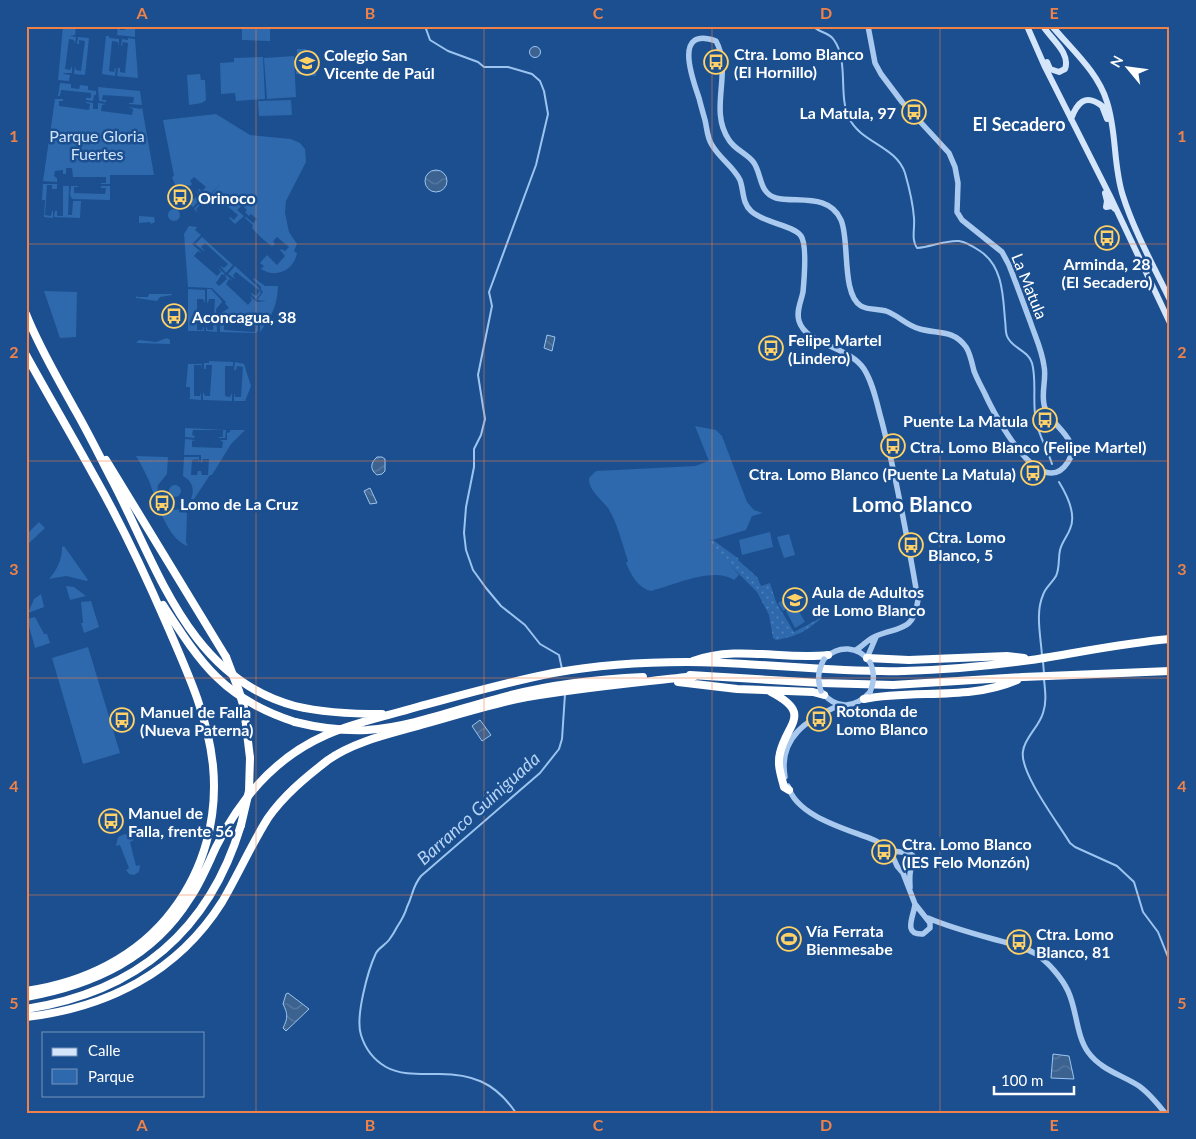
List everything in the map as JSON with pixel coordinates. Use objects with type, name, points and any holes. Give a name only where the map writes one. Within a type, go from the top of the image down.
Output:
[{"type":"highway","points":[[26,314],[36,340],[81,420],[170,599],[203,647],[225,668],[256,689],[293,705],[336,713],[391,714]]},
{"type":"highway","points":[[26,355],[94,475],[154,591],[189,646],[205,666],[226,687],[251,704],[278,717],[295,722],[320,728],[345,730],[390,727],[513,694],[568,685],[643,679],[695,676],[860,685],[1170,671]]},
{"type":"highway","points":[[26,1010],[60,1002],[103,988],[157,956],[193,921],[212,895],[233,852],[249,791],[250,758],[244,708],[226,657],[129,495],[81,420]]},
{"type":"highway","points":[[26,991],[59,984],[99,970],[146,940],[167,918],[184,895],[203,854],[212,811],[213,767],[210,746],[196,695],[154,591]]},
{"type":"highway","points":[[26,996],[86,982],[123,964],[151,943],[173,922],[190,899],[217,846],[244,802],[262,780],[307,744],[327,734],[391,714],[491,687],[556,673],[642,663],[689,662],[862,671],[906,671],[962,668],[1034,660],[1120,645],[1170,639]]},
{"type":"highway","points":[[689,662],[709,655],[733,653],[826,657]]},
{"type":"highway","points":[[869,660],[1007,656],[1034,660]]},
{"type":"highway","points":[[867,696],[959,693],[1005,685],[1023,677]]},
{"type":"highway","points":[[26,1017],[92,1003],[118,992],[143,980],[183,950],[202,930],[222,902],[269,818],[284,799],[304,779],[330,758],[374,738],[515,700],[643,679],[687,682],[737,689],[813,692],[824,695]]},
{"type":"highway","points":[[767,690],[784,700],[794,712],[795,720],[780,752],[778,767],[784,787],[789,790]]},
{"type":"main road","points":[[1027,27],[1050,68],[1056,72],[1062,71],[1067,60],[1044,26]]},
{"type":"main road","points":[[1027,27],[1106,195],[1106,207],[1112,206],[1118,213],[1170,322]]},
{"type":"main road","points":[[1054,28],[1095,75],[1107,102],[1120,186],[1127,207],[1170,300]]},
{"type":"main road","points":[[1071,119],[1078,104],[1084,101],[1094,101],[1102,106],[1114,139]]},
{"type":"street","name":"La Matula","points":[[868,26],[875,63],[881,74],[902,102],[949,153],[955,167],[958,183],[957,212],[962,220],[1002,252],[1009,265],[1041,352],[1045,368],[1044,407],[1051,419],[1069,439],[1073,451],[1069,462],[1061,471],[1054,474],[1044,473],[1034,466],[1011,440],[985,396],[967,348],[957,338],[948,332],[920,330],[896,315],[861,306],[856,301],[849,281],[841,219],[825,205],[810,200],[776,198],[766,192],[754,163],[730,142],[721,124],[721,51],[716,41],[698,38],[694,42],[688,56],[710,143],[716,153],[733,168],[740,182],[744,200],[751,211],[763,220],[800,233],[803,239],[805,276],[798,311],[801,328],[820,341],[856,358],[873,389],[889,450],[918,600],[916,609],[903,629],[877,636]]},
{"type":"street","points":[[856,650],[877,636]]},
{"type":"street","points":[[877,636],[870,649],[869,660],[873,670],[874,682],[867,696],[850,705],[840,705],[821,713],[807,722],[797,732],[787,749],[784,761],[784,776],[789,790],[797,802],[810,812],[836,826],[875,840],[889,849],[910,853],[914,857],[914,865],[911,868],[910,875],[910,888]]},
{"type":"street","points":[[821,713],[824,695],[818,676],[819,668],[826,657],[839,649],[856,650],[869,660]]},
{"type":"street","points":[[824,695],[840,705]]},
{"type":"street","points":[[889,849],[910,888],[915,904],[914,916],[910,927],[913,932],[918,935],[924,934],[930,928],[941,923]]},
{"type":"street","points":[[915,904],[928,918],[1019,946],[1043,959],[1069,993],[1081,1038],[1088,1052],[1105,1068],[1144,1090],[1165,1113]]},
{"type":"street","points":[[928,918],[930,928]]},
{"type":"green space","points":[[63,26],[76,26],[75,35],[70,36],[76,37],[75,44],[74,40],[69,39],[65,69],[70,70],[72,66],[72,73],[63,73],[70,75],[69,81],[58,80]]},
{"type":"green space","points":[[118,26],[120,26],[120,30],[125,30],[125,26],[135,26],[135,37],[117,35]]},
{"type":"green space","points":[[242,26],[270,26],[270,41],[242,40]]},
{"type":"green space","points":[[106,36],[119,39],[119,46],[118,42],[112,41],[109,71],[114,72],[116,68],[115,76],[102,74]]},
{"type":"green space","points":[[78,37],[89,38],[85,75],[74,74],[75,66],[76,70],[81,71],[85,41],[79,40],[79,44],[77,44]]},
{"type":"green space","points":[[128,38],[135,39],[138,78],[117,76],[118,68],[120,68],[120,72],[125,73],[128,43],[123,42],[121,46],[122,39],[128,40]]},
{"type":"green space","points":[[297,49],[306,49],[306,62],[297,62]]},
{"type":"green space","points":[[294,56],[296,97],[267,99],[264,58]]},
{"type":"green space","points":[[263,57],[265,99],[236,101],[235,93],[221,94],[220,63],[234,62],[234,58]]},
{"type":"green space","points":[[297,63],[317,65],[316,76],[296,74]]},
{"type":"green space","points":[[200,74],[201,80],[205,80],[206,100],[202,103],[189,105],[187,75]]},
{"type":"green space","points":[[60,83],[71,84],[71,88],[79,89],[80,85],[88,86],[88,90],[96,91],[96,95],[94,95],[93,101],[86,100],[86,98],[91,98],[91,93],[61,90],[60,96],[58,96]]},
{"type":"green space","points":[[98,87],[140,91],[142,105],[129,104],[133,103],[134,97],[103,95],[102,100],[106,100],[106,102],[99,101]]},
{"type":"green space","name":"Parque Gloria Fuertes","points":[[55,99],[63,99],[63,101],[59,101],[59,106],[89,110],[90,104],[86,102],[93,103],[93,109],[98,109],[98,103],[106,104],[102,105],[101,111],[132,115],[133,109],[128,107],[141,109],[142,107],[154,175],[110,175],[110,184],[101,184],[106,183],[106,177],[73,177],[72,168],[66,168],[66,174],[63,174],[63,170],[55,171],[54,176],[57,178],[57,182],[43,181]]},
{"type":"green space","points":[[291,100],[292,115],[259,116],[258,101]]},
{"type":"green space","points":[[216,114],[250,135],[291,139],[300,143],[305,149],[306,162],[286,201],[285,213],[289,232],[297,244],[294,251],[297,253],[292,264],[284,271],[278,273],[267,272],[261,269],[264,266],[260,263],[267,255],[277,265],[285,256],[280,250],[285,251],[289,247],[277,237],[273,241],[275,244],[272,246],[262,238],[252,228],[253,225],[245,218],[253,223],[257,219],[251,214],[249,216],[245,212],[247,210],[242,205],[237,210],[244,216],[235,224],[229,218],[234,220],[238,215],[214,195],[211,199],[212,203],[207,199],[220,184],[196,209],[198,213],[194,209],[205,197],[198,190],[202,191],[206,187],[194,177],[190,181],[192,184],[190,186],[187,185],[183,189],[194,199],[198,195],[196,191],[202,197],[193,207],[178,193],[172,177],[174,176],[163,120]]},
{"type":"green space","points":[[43,184],[57,184],[57,189],[52,189],[52,185],[47,185],[45,215],[51,216],[53,211],[53,218],[44,217],[45,200],[42,200]]},
{"type":"green space","points":[[63,186],[69,186],[68,215],[72,215],[73,201],[81,201],[80,218],[54,217],[55,211],[57,211],[57,216],[63,216]]},
{"type":"green space","points":[[71,186],[78,186],[74,187],[74,193],[105,194],[106,188],[101,188],[101,186],[110,186],[110,200],[72,199],[70,195]]},
{"type":"green space","points":[[172,209],[176,209],[180,215],[176,221],[172,221],[168,217],[168,213]]},
{"type":"green space","points":[[139,216],[154,217],[155,222],[151,224],[150,222],[139,223]]},
{"type":"green space","points":[[189,226],[197,227],[195,230],[201,235],[192,244],[202,253],[198,251],[194,256],[217,276],[221,272],[218,268],[225,274],[222,274],[216,283],[219,286],[227,279],[226,275],[233,281],[229,279],[226,284],[248,305],[252,300],[250,296],[257,302],[266,301],[257,300],[263,292],[254,278],[265,286],[278,286],[273,310],[260,332],[260,322],[251,322],[251,320],[256,320],[256,314],[225,314],[224,319],[229,321],[220,321],[220,314],[229,308],[226,302],[212,288],[188,287],[184,234]]},
{"type":"green space","points":[[202,237],[233,265],[226,273],[220,266],[224,268],[228,264],[205,243],[201,247],[204,251],[195,244]]},
{"type":"green space","points":[[235,266],[259,288],[261,293],[256,299],[251,294],[256,296],[260,291],[236,272],[233,275],[235,279],[228,274]]},
{"type":"green space","points":[[188,289],[205,290],[205,303],[203,299],[197,299],[197,330],[202,330],[204,326],[204,331],[188,331]]},
{"type":"green space","points":[[207,289],[211,289],[222,302],[216,309],[217,332],[206,331],[206,326],[208,330],[213,330],[215,299],[209,299],[207,302]]},
{"type":"green space","points":[[44,291],[77,292],[76,337],[60,338]]},
{"type":"green space","points":[[149,294],[172,295],[160,297],[157,301],[136,298],[136,295],[137,297],[148,297]]},
{"type":"green space","points":[[229,323],[224,325],[224,330],[255,332],[256,326],[251,324],[258,324],[258,331],[256,333],[220,332],[220,324]]},
{"type":"green space","points":[[167,338],[170,340],[170,344],[136,343],[139,340],[156,342]]},
{"type":"green space","points":[[209,361],[233,362],[233,366],[225,366],[225,396],[230,397],[232,393],[232,401],[203,400],[203,392],[205,396],[210,396],[212,365],[206,365],[206,369],[204,369],[204,363],[209,363]]},
{"type":"green space","points":[[235,362],[244,364],[251,386],[245,401],[234,401],[234,393],[235,397],[241,397],[243,367],[237,366],[236,370],[234,370]]},
{"type":"green space","points":[[188,364],[202,364],[201,369],[201,365],[194,365],[194,396],[200,396],[201,392],[201,400],[188,399],[190,398],[190,387],[186,387]]},
{"type":"green space","points":[[695,426],[716,430],[722,436],[747,502],[754,510],[763,513],[752,516],[746,530],[709,541],[739,575],[734,580],[726,576],[705,576],[651,591],[642,587],[630,572],[626,563],[628,561],[620,534],[608,508],[593,490],[589,478],[596,471],[695,466],[709,461]]},
{"type":"green space","points":[[185,428],[226,430],[225,438],[219,438],[223,437],[223,430],[193,430],[192,435],[195,436],[194,438],[185,437]]},
{"type":"green space","points":[[230,430],[245,430],[231,444],[212,475],[210,475],[194,499],[191,499],[192,486],[189,480],[183,476],[184,457],[199,457],[199,464],[198,459],[192,460],[191,475],[197,475],[198,471],[201,471],[202,475],[208,475],[209,459],[203,459],[201,464],[201,455],[184,455],[185,439],[196,440],[192,441],[192,447],[222,448],[223,442],[220,440],[227,440],[227,433]]},
{"type":"green space","points":[[136,456],[168,457],[167,474],[158,485],[157,497],[168,508],[176,510],[184,507],[187,514],[186,542],[188,546],[174,536],[168,528]]},
{"type":"green space","points":[[173,485],[177,485],[181,491],[177,497],[173,497],[169,493],[169,489]]},
{"type":"green space","points":[[39,522],[45,528],[26,546],[26,535]]},
{"type":"green space","points":[[770,532],[773,547],[742,555],[739,540]]},
{"type":"green space","points":[[789,534],[795,555],[784,558],[777,537]]},
{"type":"green space","points":[[713,540],[739,559],[757,577],[761,586],[770,583],[776,602],[794,632],[824,616],[797,635],[776,640],[773,638],[769,615],[757,592],[710,545],[708,541]]},
{"type":"green space","points":[[64,546],[87,581],[66,576],[49,579],[59,564],[62,547]]},
{"type":"green space","points":[[66,586],[74,587],[86,596],[70,600]]},
{"type":"green space","points":[[41,594],[44,607],[28,613],[34,599]]},
{"type":"green space","points":[[791,596],[795,603],[783,611],[778,603]]},
{"type":"green space","points":[[91,601],[99,627],[84,633],[81,623],[83,623],[81,602]]},
{"type":"green space","points":[[796,606],[805,622],[795,628],[786,611]]},
{"type":"green space","points":[[35,617],[44,634],[47,634],[50,643],[35,648],[27,619]]},
{"type":"green space","points":[[88,647],[120,753],[83,764],[52,658]]},
{"type":"green space","points":[[125,834],[134,840],[130,842],[136,866],[140,865],[139,872],[134,875],[129,874],[126,870],[129,868],[120,845],[116,846],[118,837]]},
{"type":"water","points":[[535,46],[541,52],[535,58],[529,52]]},
{"type":"water","points":[[436,170],[444,173],[447,181],[444,189],[436,192],[428,189],[425,181],[428,173]]},
{"type":"water","points":[[547,335],[555,337],[552,351],[544,348]]},
{"type":"water","points":[[377,457],[385,459],[385,471],[377,475],[373,471],[372,466]]},
{"type":"water","points":[[370,488],[377,503],[370,504],[364,491]]},
{"type":"water","points":[[480,720],[491,735],[482,741],[472,726]]},
{"type":"water","points":[[288,993],[309,1009],[286,1031],[283,1028],[287,1016],[283,1004]]},
{"type":"water","points":[[1053,1054],[1069,1056],[1074,1079],[1051,1078]]},
{"type":"waterway","name":"Barranco Guiniguada","points":[[425,26],[430,40],[448,51],[478,62],[484,67],[508,67],[532,74],[540,81],[544,91],[548,114],[536,165],[489,292],[492,306],[478,375],[485,419],[481,435],[474,449],[474,467],[466,507],[464,533],[466,550],[473,570],[501,606],[525,625],[540,644],[559,655],[562,669]]},
{"type":"waterway","points":[[813,26],[832,37],[839,48],[844,99],[849,118],[854,126],[901,164],[913,207],[914,238],[917,248],[954,241],[962,242],[980,251],[988,257],[993,265],[1002,292],[1007,336],[1012,343],[1027,355],[1032,363],[1036,421],[1052,464]]},
{"type":"waterway","points":[[1042,656],[1039,610],[1044,592],[1056,576],[1060,550],[1072,523],[1072,511],[1059,482]]},
{"type":"waterway","points":[[1043,661],[1044,674]]},
{"type":"waterway","points":[[1044,679],[1044,709],[1041,718],[1026,741],[1023,751],[1023,760],[1027,771],[1040,797],[1070,843],[1117,866],[1134,882],[1143,912],[1158,932],[1170,962]]},
{"type":"waterway","name":"Barranco Guiniguada","points":[[516,1113],[500,1094],[491,1087],[471,1078],[448,1074],[403,1073],[386,1067],[370,1053],[361,1035],[361,1006],[369,970],[376,953],[389,940],[400,922],[421,876],[540,773],[559,749],[562,739],[565,694]]},
{"type":"place","name":"Ctra. Lomo Blanco (El Hornillo)","points":[[716,62]]},
{"type":"place","name":"Colegio San Vicente de Paúl","points":[[307,63]]},
{"type":"place","name":"La Matula, 97","points":[[914,112]]},
{"type":"place","name":"Orinoco","points":[[180,197]]},
{"type":"place","name":"Arminda, 28 (El Secadero)","points":[[1107,238]]},
{"type":"place","name":"Aconcagua, 38","points":[[174,316]]},
{"type":"place","name":"Felipe Martel (Lindero)","points":[[771,348]]},
{"type":"place","name":"Puente La Matula","points":[[1045,420]]},
{"type":"place","name":"Ctra. Lomo Blanco (Felipe Martel)","points":[[893,446]]},
{"type":"place","name":"Ctra. Lomo Blanco (Puente La Matula)","points":[[1033,473]]},
{"type":"place","name":"Lomo de La Cruz","points":[[162,503]]},
{"type":"place","name":"Ctra. Lomo Blanco, 5","points":[[911,545]]},
{"type":"place","name":"Aula de Adultos de Lomo Blanco","points":[[795,600]]},
{"type":"place","name":"Rotonda de Lomo Blanco","points":[[819,719]]},
{"type":"place","name":"Manuel de Falla (Nueva Paterna)","points":[[122,720]]},
{"type":"place","name":"Manuel de Falla, frente 56","points":[[111,821]]},
{"type":"place","name":"Ctra. Lomo Blanco (IES Felo Monzón)","points":[[884,852]]},
{"type":"place","name":"Vía Ferrata Bienmesabe","points":[[789,939]]},
{"type":"place","name":"Ctra. Lomo Blanco, 81","points":[[1019,942]]},
{"type":"district","name":"El Secadero","points":[[1019,124]]},
{"type":"district","name":"Lomo Blanco","points":[[912,503]]}]
